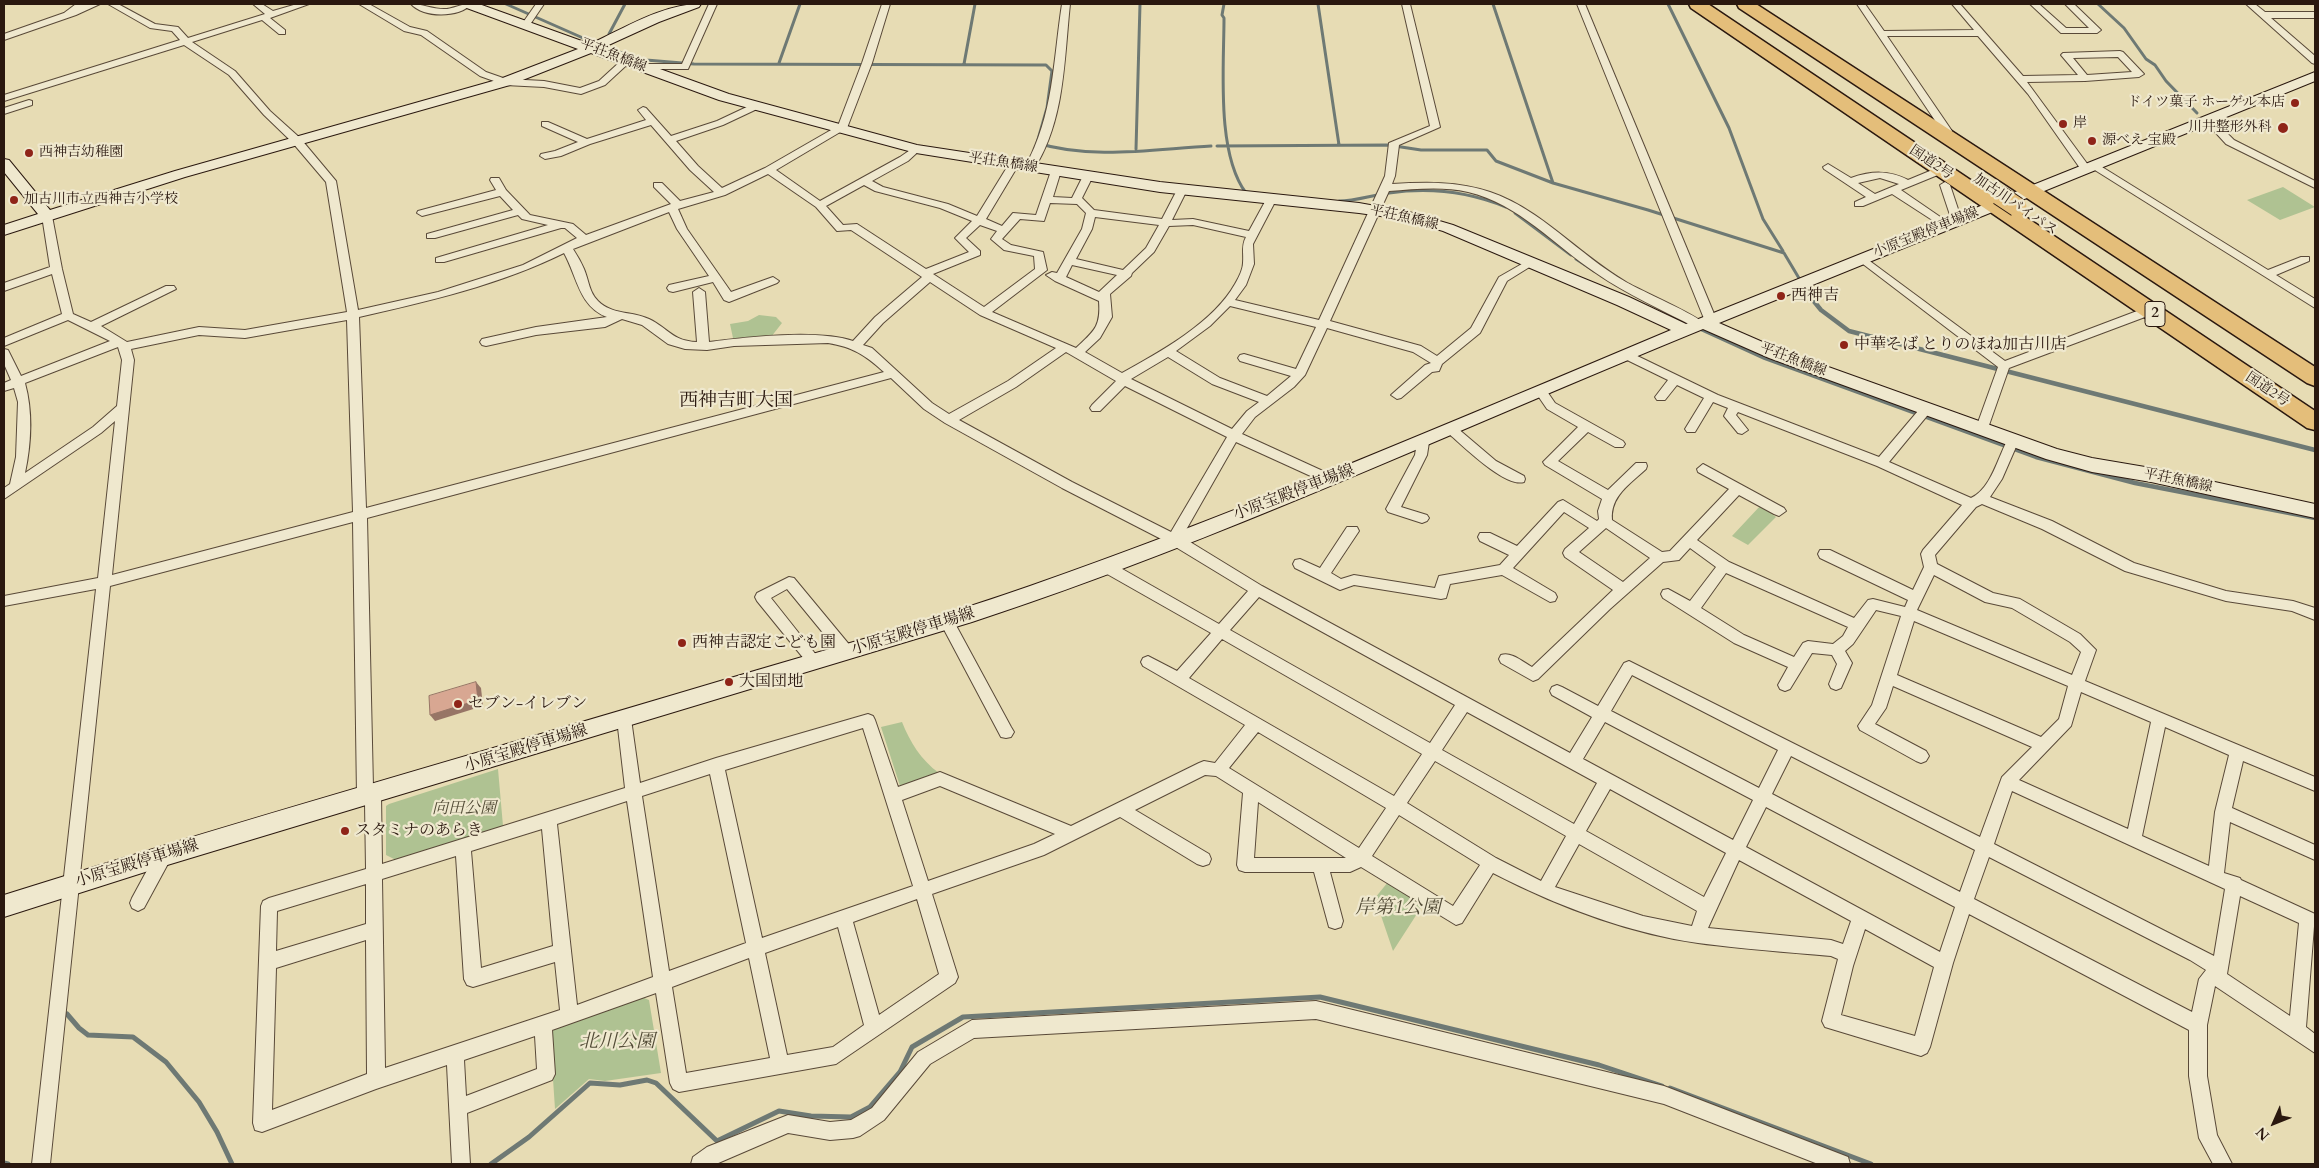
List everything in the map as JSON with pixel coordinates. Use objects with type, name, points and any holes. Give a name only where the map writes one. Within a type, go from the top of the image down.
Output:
[{"type":"highway","name":"国道2号","points":[[1697,4],[1943,177],[2014,199]]},
{"type":"highway","name":"加古川バイパス","points":[[1714,4],[2014,199],[2314,380]]},
{"type":"highway","name":"加古川バイパス","points":[[1728,4],[2014,199],[2315,420]]},
{"type":"highway","name":"国道2号","points":[[1744,4],[1946,137],[2014,199],[2149,310],[2315,420]]},
{"type":"main road","name":"平荘魚橋線","points":[[468,4],[530,19],[633,64],[754,107],[842,128],[916,149],[1182,190],[1374,210],[1404,215],[1448,228],[1698,326],[1982,428],[2010,446],[2315,511]]},
{"type":"main road","points":[[4,230],[296,140],[460,96],[504,82],[594,47],[654,19],[696,4]]},
{"type":"main road","name":"小原宝殿停車場線","points":[[4,906],[164,854],[624,720],[947,622],[1040,591],[1331,480],[1452,430],[1540,390],[2315,76]]},
{"type":"main road","points":[[4,163],[47,216]]},
{"type":"street","points":[[67,15],[81,4]]},
{"type":"street","points":[[4,36],[96,4]]},
{"type":"street","points":[[112,4],[153,26],[175,29],[187,40],[189,45],[232,73],[267,112],[296,140],[331,181],[352,315],[369,795],[374,873],[376,1080]]},
{"type":"street","points":[[257,4],[282,32]]},
{"type":"street","points":[[4,98],[306,4]]},
{"type":"street","points":[[362,4],[407,29],[424,32],[483,74],[504,82],[544,84],[581,91],[602,83],[633,64],[686,64],[713,4]]},
{"type":"street","points":[[415,4],[428,10],[440,12],[454,10],[468,4]]},
{"type":"street","points":[[530,19],[540,4]]},
{"type":"street","points":[[4,387],[122,344],[199,331],[245,334],[352,315],[461,289],[527,266],[584,239],[675,206],[721,193],[769,170],[842,128],[868,62],[886,4]]},
{"type":"street","points":[[1030,167],[1041,145],[1054,102],[1066,4]]},
{"type":"street","points":[[1174,539],[1234,435],[1266,400],[1290,384],[1299,374],[1316,342],[1322,324],[1390,176],[1394,146],[1435,127],[1406,4]]},
{"type":"street","points":[[1582,4],[1667,216],[1698,326]]},
{"type":"street","points":[[1861,4],[1947,131],[1946,137]]},
{"type":"street","points":[[1956,4],[2020,79],[2090,167],[2315,304]]},
{"type":"street","points":[[2034,4],[2064,31],[2097,30],[2069,4]]},
{"type":"street","points":[[2250,4],[2315,61]]},
{"type":"street","points":[[2263,15],[2315,15]]},
{"type":"street","points":[[1885,33],[1981,33]]},
{"type":"street","points":[[2020,79],[2085,78],[2117,74],[2139,74],[2120,54],[2066,55],[2085,78]]},
{"type":"street","points":[[4,111],[28,103]]},
{"type":"street","points":[[670,140],[720,123],[754,107]]},
{"type":"street","points":[[643,110],[694,168],[721,193]]},
{"type":"street","points":[[2208,120],[2230,142],[2315,186]]},
{"type":"street","points":[[545,156],[557,154],[586,142],[652,121]]},
{"type":"street","points":[[545,124],[586,142]]},
{"type":"street","points":[[820,205],[904,158],[916,149]]},
{"type":"street","points":[[855,346],[879,320],[926,276],[976,253],[960,238],[980,220],[1014,164]]},
{"type":"street","points":[[1828,167],[1874,198]]},
{"type":"street","points":[[769,170],[820,205],[841,229],[853,226],[893,250],[926,276],[984,312],[1077,353],[1108,372],[1124,378],[1147,393],[1331,480]]},
{"type":"street","points":[[1041,270],[1039,254],[1008,248],[997,241],[1017,215],[1040,218],[1056,171]]},
{"type":"street","points":[[1851,182],[1866,176],[1894,175],[1907,184]]},
{"type":"street","points":[[1088,176],[1078,198],[1091,212],[1166,223],[1184,224],[1193,222],[1252,235]]},
{"type":"street","points":[[1859,204],[1907,184],[1943,177],[1952,223]]},
{"type":"street","points":[[495,180],[502,192],[520,211],[530,218],[569,226],[584,239]]},
{"type":"street","points":[[864,181],[879,189],[944,206],[1004,230]]},
{"type":"street","points":[[658,185],[675,206],[682,229],[717,278],[728,297],[773,281]]},
{"type":"street","points":[[1383,192],[1451,187],[1469,189],[1500,200],[1533,220],[1574,253],[1603,272],[1698,326]]},
{"type":"street","points":[[1077,353],[1096,335],[1106,317],[1104,298],[1108,289],[1150,250],[1182,190]]},
{"type":"street","points":[[1894,190],[1952,223]]},
{"type":"street","points":[[422,213],[502,192]]},
{"type":"street","points":[[1047,200],[1081,201]]},
{"type":"street","points":[[1096,408],[1124,378],[1191,336],[1229,302],[1235,294],[1251,256],[1248,244],[1271,200]]},
{"type":"street","points":[[431,236],[520,211]]},
{"type":"street","points":[[1059,279],[1087,230],[1091,212]]},
{"type":"street","points":[[47,216],[56,269],[68,316]]},
{"type":"street","points":[[440,260],[562,224]]},
{"type":"street","points":[[567,248],[579,270],[586,292],[594,304],[608,314],[632,317],[646,322],[672,341],[685,345],[703,346],[734,342],[828,339],[868,351],[928,406],[949,420],[1067,485],[1174,539],[1257,590],[1944,963]]},
{"type":"street","points":[[1863,259],[2003,369]]},
{"type":"street","points":[[2268,274],[2305,259]]},
{"type":"street","points":[[1069,261],[1126,274]]},
{"type":"street","points":[[1397,395],[1429,368],[1435,368],[1438,362],[1476,330],[1503,279],[1532,262]]},
{"type":"street","points":[[4,287],[56,269]]},
{"type":"street","points":[[1041,270],[1104,298]]},
{"type":"street","points":[[984,312],[1041,270]]},
{"type":"street","points":[[673,288],[717,278]]},
{"type":"street","points":[[92,326],[170,289]]},
{"type":"street","points":[[699,292],[703,346]]},
{"type":"street","points":[[1229,302],[1342,328],[1417,349],[1438,362]]},
{"type":"street","points":[[1982,428],[2003,369],[2149,310]]},
{"type":"street","points":[[4,342],[68,316],[92,326],[122,344],[128,360],[41,1164]]},
{"type":"street","points":[[486,342],[536,331],[605,323],[618,316]]},
{"type":"street","points":[[949,420],[1012,384],[1064,348]]},
{"type":"street","points":[[1167,351],[1216,381],[1266,400]]},
{"type":"street","points":[[4,353],[19,383],[24,402],[22,457],[7,490]]},
{"type":"street","points":[[1626,356],[1674,380],[1734,406],[1976,501],[2047,525],[2130,567],[2226,596],[2293,606],[2315,614]]},
{"type":"street","points":[[1244,358],[1299,374]]},
{"type":"street","points":[[4,601],[104,582],[360,516],[892,374]]},
{"type":"street","points":[[1661,397],[1674,380]]},
{"type":"street","points":[[1540,390],[1551,406],[1619,444]]},
{"type":"street","points":[[1691,429],[1711,396]]},
{"type":"street","points":[[1734,406],[1730,416],[1742,430]]},
{"type":"street","points":[[7,490],[64,453],[96,430],[123,407]]},
{"type":"street","points":[[1882,463],[1927,408]]},
{"type":"street","points":[[1587,426],[1549,462],[1609,497]]},
{"type":"street","points":[[1452,430],[1492,464],[1519,479]]},
{"type":"street","points":[[1422,518],[1393,509],[1421,454],[1423,442]]},
{"type":"street","points":[[1921,756],[1888,745],[1865,726],[1879,708],[1908,613],[1931,567],[1928,554],[1996,479],[2010,446]]},
{"type":"street","points":[[1623,590],[1570,553],[1602,524],[1609,497],[1641,466]]},
{"type":"street","points":[[1703,469],[1779,511]]},
{"type":"street","points":[[1300,564],[1340,585],[1354,580],[1441,594],[1444,580],[1504,569],[1563,505],[1660,556],[1674,556],[1738,488]]},
{"type":"street","points":[[1564,500],[1602,524]]},
{"type":"street","points":[[1322,575],[1352,530]]},
{"type":"street","points":[[1485,537],[1518,552]]},
{"type":"street","points":[[1688,540],[1724,566],[1765,586],[1857,625]]},
{"type":"street","points":[[1825,554],[1916,597]]},
{"type":"street","points":[[1506,659],[1533,675],[1543,672],[1623,590],[1660,556]]},
{"type":"street","points":[[1106,566],[1707,908]]},
{"type":"street","points":[[1692,609],[1724,566]]},
{"type":"street","points":[[1861,918],[1847,954],[1832,1021],[1921,1047],[1944,963],[2008,782],[2066,722],[2069,704],[2089,650],[2076,638],[2015,603],[1990,598],[1931,567]]},
{"type":"street","points":[[1504,569],[1550,597]]},
{"type":"street","points":[[814,661],[762,597],[789,582],[847,652]]},
{"type":"street","points":[[1179,679],[1257,590]]},
{"type":"street","points":[[1668,594],[1739,639],[1796,664]]},
{"type":"street","points":[[1785,685],[1796,664],[1808,648],[1836,650],[1848,640],[1873,604],[1908,613],[2237,753],[2315,784]]},
{"type":"street","points":[[947,622],[1006,732]]},
{"type":"street","points":[[1836,650],[1845,662],[1836,684]]},
{"type":"street","points":[[1148,662],[1396,804],[1490,862],[1544,891],[1643,924],[1697,935],[1830,948],[1847,954]]},
{"type":"street","points":[[1573,762],[1629,668],[2196,954],[2217,972],[2315,1044]]},
{"type":"street","points":[[1889,678],[2044,745]]},
{"type":"street","points":[[1557,691],[1764,796],[1965,904],[2198,1025]]},
{"type":"street","points":[[1251,791],[1245,865],[1350,865],[1361,859],[1465,702]]},
{"type":"street","points":[[624,720],[633,792],[662,982],[679,1083],[836,1055],[949,977],[923,891],[894,796],[868,720],[716,765],[633,792],[548,820],[270,906],[262,1123],[376,1080],[569,1016],[662,982],[755,948],[923,891],[1038,850],[1204,768],[1219,770],[1456,917],[1490,862]]},
{"type":"street","points":[[2134,838],[2159,720]]},
{"type":"street","points":[[1219,770],[1256,723]]},
{"type":"street","points":[[1697,935],[1707,908],[1787,748]]},
{"type":"street","points":[[2216,875],[2223,812],[2237,753]]},
{"type":"street","points":[[716,765],[781,1066]]},
{"type":"street","points":[[894,796],[940,779],[1073,834]]},
{"type":"street","points":[[1544,891],[1607,780]]},
{"type":"street","points":[[2008,782],[2312,920],[2297,1031]]},
{"type":"street","points":[[1121,810],[1203,859]]},
{"type":"street","points":[[2223,812],[2315,853]]},
{"type":"street","points":[[548,820],[569,1016]]},
{"type":"street","points":[[463,846],[474,979],[561,952]]},
{"type":"street","points":[[138,903],[164,854]]},
{"type":"street","points":[[1320,865],[1335,921]]},
{"type":"street","points":[[2223,1164],[2208,1138],[2198,1076],[2198,1025],[2208,979],[2217,972],[2234,883]]},
{"type":"street","points":[[844,918],[874,1029]]},
{"type":"street","points":[[268,962],[375,929]]},
{"type":"street","points":[[700,1164],[714,1154],[788,1124],[830,1131],[853,1129],[878,1114],[924,1058],[972,1029],[1316,1010],[1664,1095],[1841,1164]]},
{"type":"street","points":[[458,1108],[546,1074],[543,1024]]},
{"type":"street","points":[[455,1054],[462,1164]]},
{"type":"green space","points":[[2283,187],[2315,207],[2280,220],[2247,200]]},
{"type":"green space","points":[[759,315],[776,317],[782,323],[771,337],[733,338],[730,324],[748,321]]},
{"type":"green space","points":[[1761,505],[1773,511],[1771,513],[1776,517],[1748,545],[1732,536]]},
{"type":"green space","points":[[902,722],[917,750],[939,773],[900,786],[881,727]]},
{"type":"green space","name":"向田公園","points":[[498,769],[503,826],[396,860],[386,855],[386,806]]},
{"type":"green space","name":"岸第1公園","points":[[1388,882],[1424,903],[1393,951],[1375,898]]},
{"type":"green space","name":"北川公園","points":[[642,997],[649,1000],[661,1073],[605,1081],[589,1079],[555,1109],[550,1034],[555,1028]]},
{"type":"building","points":[[476,682],[478,700],[430,715],[429,696]]},
{"type":"waterway","points":[[506,4],[583,38]]},
{"type":"waterway","points":[[609,34],[625,4]]},
{"type":"waterway","points":[[779,63],[800,4]]},
{"type":"waterway","points":[[964,64],[975,4]]},
{"type":"waterway","points":[[1136,149],[1140,4]]},
{"type":"waterway","points":[[1224,4],[1222,15],[1224,18],[1223,84],[1228,146]]},
{"type":"waterway","points":[[1318,4],[1339,145]]},
{"type":"waterway","points":[[1493,4],[1553,183]]},
{"type":"waterway","points":[[1668,4],[1729,128],[1763,219],[1783,251]]},
{"type":"waterway","points":[[2098,4],[2124,28],[2146,59],[2155,65],[2166,81],[2197,113]]},
{"type":"waterway","points":[[619,52],[646,60],[694,64],[1046,65],[1052,71],[1047,108],[1037,143],[1079,151],[1101,152],[1211,146]]},
{"type":"waterway","points":[[1228,146],[1388,145],[1421,150],[1487,150],[1496,161],[1553,183]]},
{"type":"waterway","points":[[1217,146],[1228,146]]},
{"type":"waterway","points":[[1228,146],[1236,176],[1246,193]]},
{"type":"waterway","points":[[1553,183],[1648,210],[1784,253],[1809,295]]},
{"type":"waterway","points":[[1339,201],[1419,190],[1463,194],[1506,207]]},
{"type":"waterway","points":[[1515,213],[1571,255]]},
{"type":"waterway","points":[[1576,259],[1596,272]]},
{"type":"waterway","points":[[1808,294],[1821,310],[1849,331],[2315,450]]},
{"type":"waterway","points":[[1697,327],[1765,358],[2036,457],[2135,483],[2315,518]]},
{"type":"waterway","points":[[491,1164],[529,1137],[590,1083],[620,1085],[647,1080],[656,1083],[717,1141],[779,1111],[811,1116],[851,1117],[870,1107],[900,1072],[912,1047],[963,1017],[1320,997],[1599,1065],[1662,1086]]},
{"type":"waterway","points":[[67,1014],[88,1035],[133,1037],[166,1062],[199,1102],[217,1132],[232,1164]]},
{"type":"waterway","points":[[1670,1088],[1871,1164]]},
{"type":"waterway","points":[[4,1163],[8,1164]]},
{"type":"place","name":"ドイツ菓子 ホーゲル本店","points":[[2295,103]]},
{"type":"place","name":"岸","points":[[2063,124]]},
{"type":"place","name":"川井整形外科","points":[[2283,128]]},
{"type":"place","name":"源べえ 宝殿","points":[[2092,141]]},
{"type":"place","name":"西神吉幼稚園","points":[[29,153]]},
{"type":"place","name":"加古川市立西神吉小学校","points":[[14,200]]},
{"type":"place","name":"西神吉","points":[[1781,296]]},
{"type":"place","name":"中華そば とりのほね加古川店","points":[[1844,345]]},
{"type":"place","name":"西神吉認定こども園","points":[[682,643]]},
{"type":"place","name":"大国団地","points":[[729,682]]},
{"type":"place","name":"セブン-イレブン","points":[[458,704]]},
{"type":"place","name":"スタミナのあらき","points":[[345,831]]},
{"type":"district","name":"西神吉町大国","points":[[736,402]]}]
